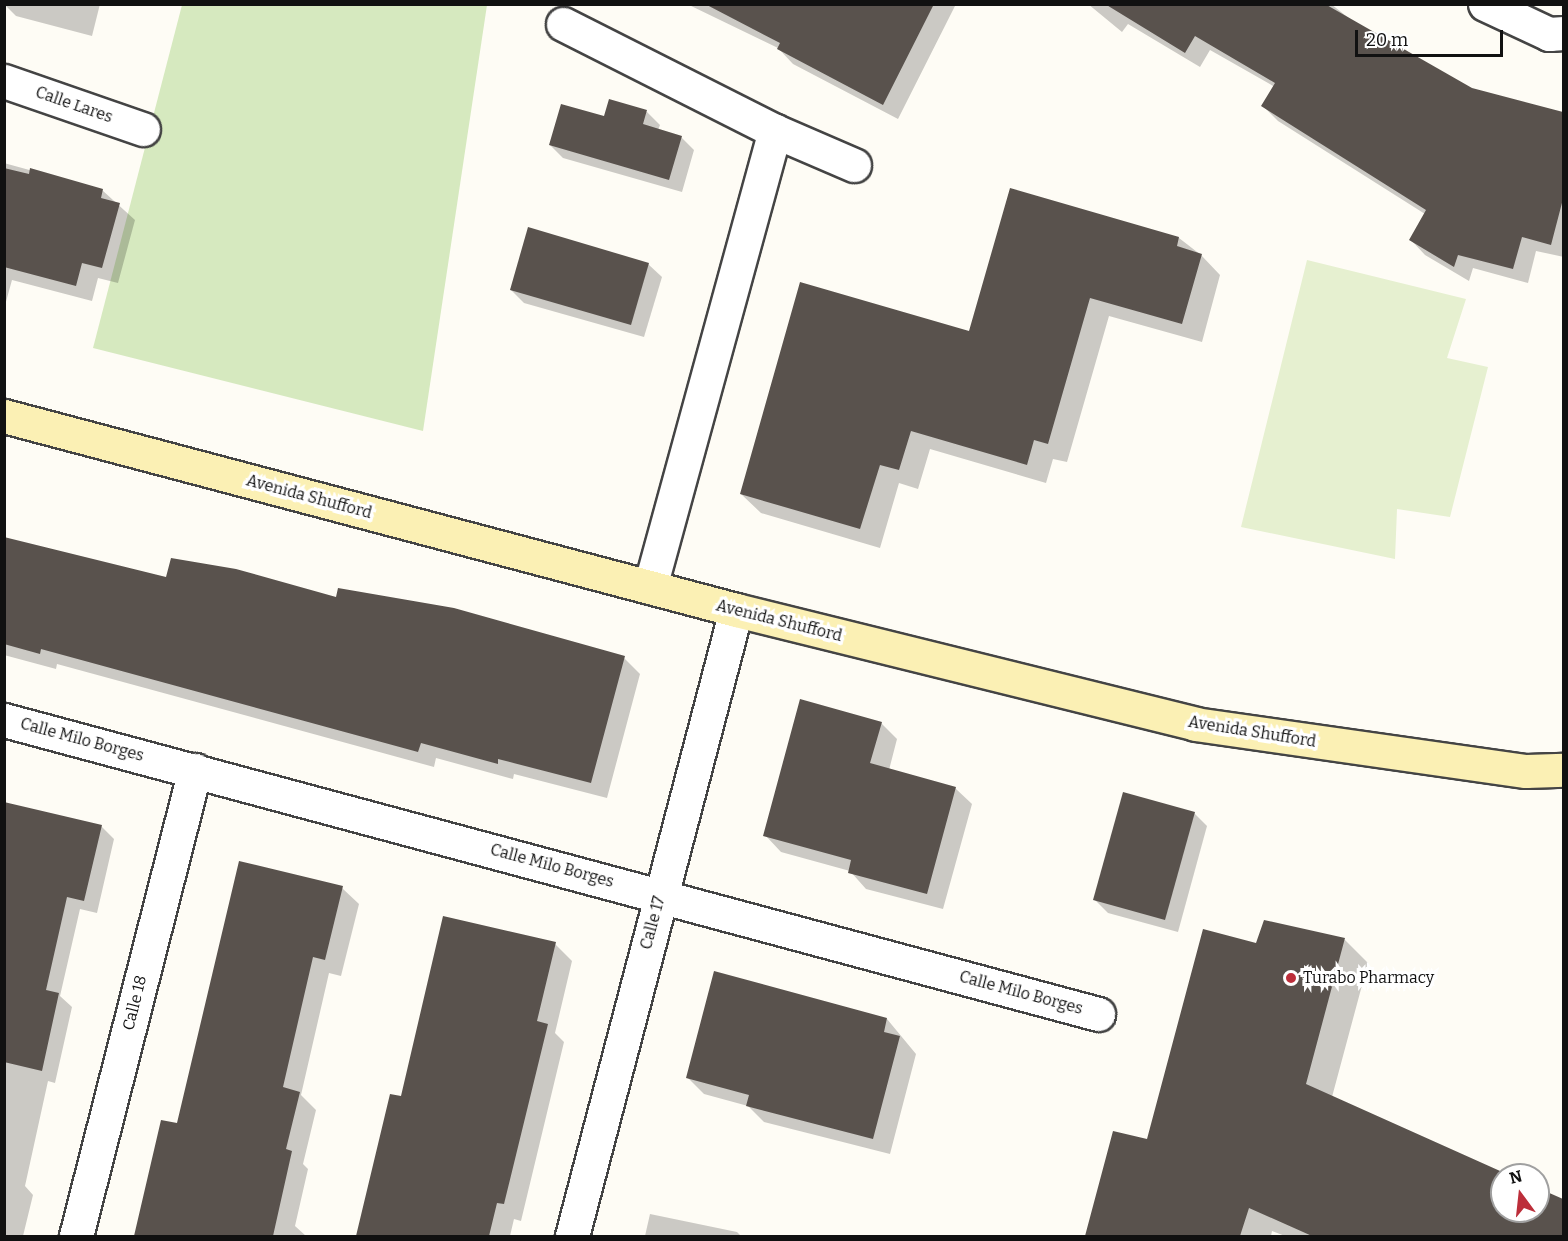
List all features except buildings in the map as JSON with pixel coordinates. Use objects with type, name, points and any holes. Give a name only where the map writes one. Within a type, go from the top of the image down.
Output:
[{"type":"street","points":[[1485,4],[1549,34],[1563,33]]},
{"type":"street","points":[[563,24],[775,130],[854,165]]},
{"type":"street","name":"Calle Lares","points":[[4,81],[143,129]]},
{"type":"street","points":[[650,587],[775,130]]},
{"type":"street","name":"Avenida Shufford","points":[[4,416],[736,610],[1195,724],[1526,771],[1563,770]]},
{"type":"street","name":"Calle 17","points":[[572,1236],[736,610]]},
{"type":"street","name":"Calle Milo Borges","points":[[4,720],[1098,1014]]},
{"type":"street","name":"Calle 18","points":[[76,1236],[195,770]]},
{"type":"green space","points":[[182,5],[487,5],[423,431],[93,348]]},
{"type":"green space","points":[[1307,260],[1466,299],[1447,358],[1488,367],[1450,517],[1397,509],[1395,559],[1241,527]]},
{"type":"place","name":"Turabo Pharmacy","points":[[1291,978]]}]
